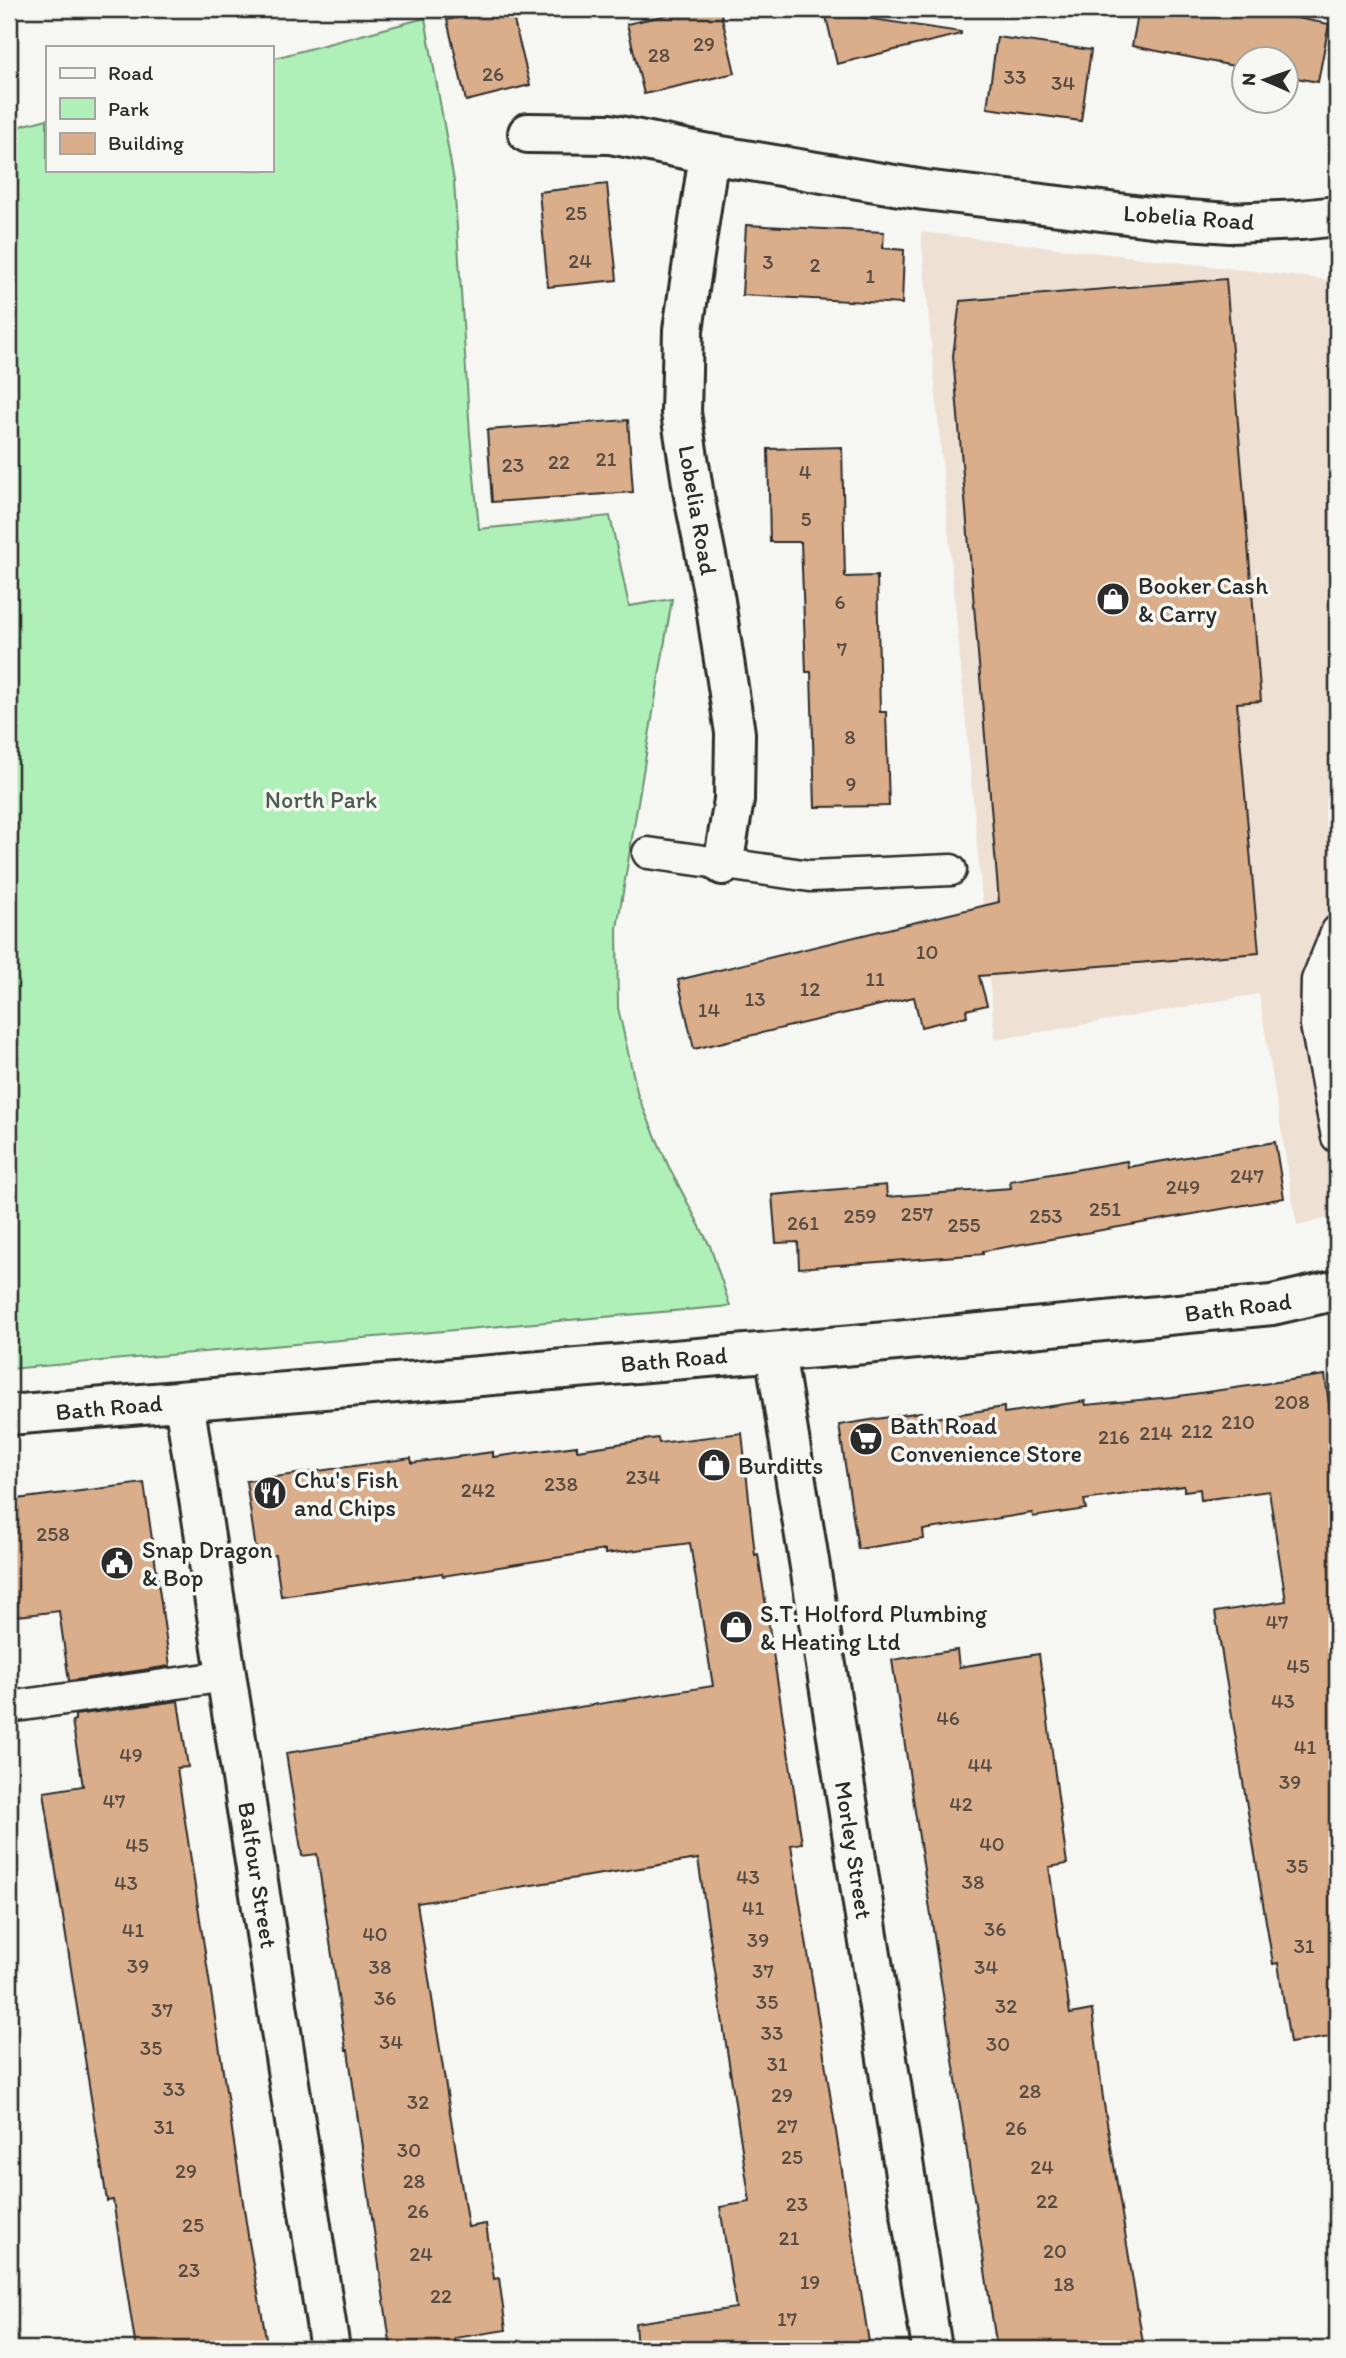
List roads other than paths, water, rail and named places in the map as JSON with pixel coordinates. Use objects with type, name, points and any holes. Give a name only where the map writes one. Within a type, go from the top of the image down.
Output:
[{"type":"street","name":"Lobelia Road","points":[[528,133],[610,134],[709,154],[924,190],[1160,218],[1230,223],[1337,216]]},
{"type":"street","name":"Lobelia Road","points":[[709,154],[683,330],[681,413],[715,601],[735,733],[734,800],[723,864]]},
{"type":"street","name":"Bath Road","points":[[9,1415],[775,1352],[1272,1305],[1337,1290]]},
{"type":"street","name":"Morley Street","points":[[775,1352],[932,2349]]},
{"type":"street","name":"Balfour Street","points":[[184,1401],[330,2349]]},
{"type":"lane","points":[[648,853],[810,876],[951,870]]},
{"type":"lane","points":[[1337,931],[1317,980],[1317,1025],[1337,1137]]},
{"type":"lane","points":[[9,1707],[227,1676]]},
{"type":"place","name":"Booker Cash & Carry","points":[[1113,599]]},
{"type":"place","name":"Bath Road Convenience Store","points":[[866,1439]]},
{"type":"place","name":"Burditts","points":[[714,1465]]},
{"type":"place","name":"Chu's Fish and Chips","points":[[270,1493]]},
{"type":"place","name":"Snap Dragon & Bop","points":[[117,1563]]},
{"type":"place","name":"S.T. Holford Plumbing & Heating Ltd","points":[[736,1627]]},
{"type":"park label","name":"North Park","points":[[321,799]]}]
